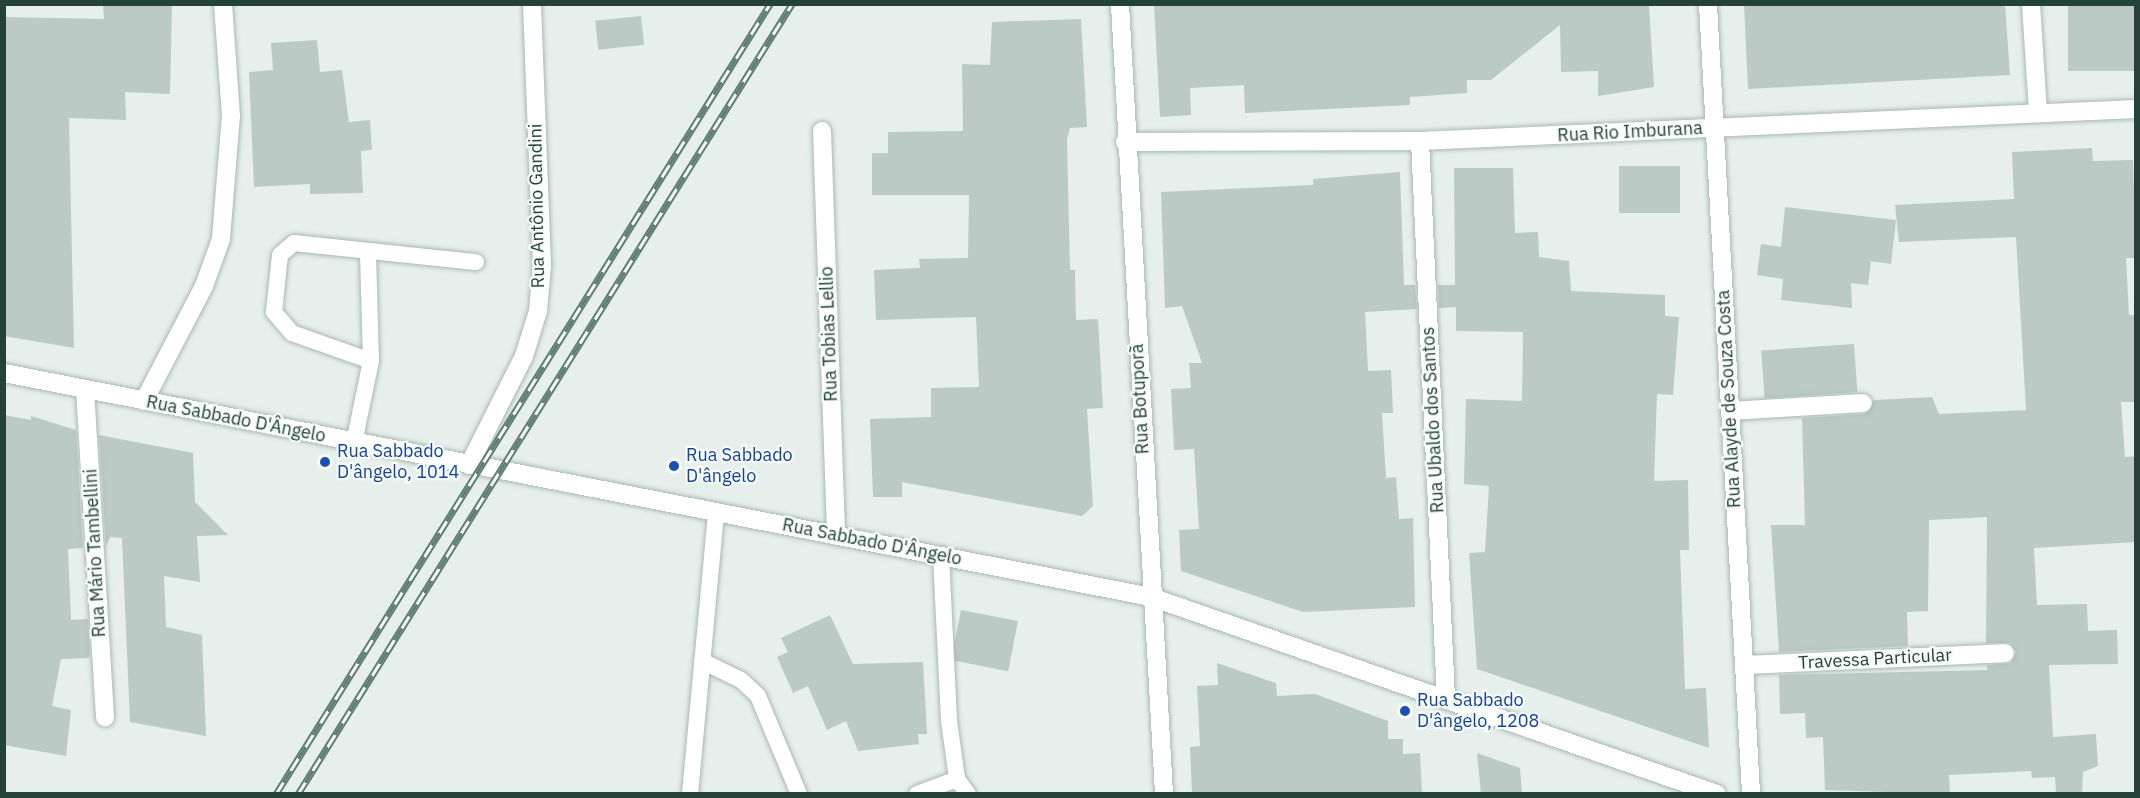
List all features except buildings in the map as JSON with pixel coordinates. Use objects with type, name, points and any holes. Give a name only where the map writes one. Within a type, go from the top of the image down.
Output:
[{"type":"street","points":[[144,401],[204,286],[221,239],[231,116],[223,4]]},
{"type":"street","name":"Rua Antônio Gandini","points":[[469,465],[524,356],[537,311],[542,265],[532,4]]},
{"type":"street","name":"Rua Botuporã","points":[[1120,4],[1125,141],[1164,794]]},
{"type":"street","name":"Rua Alayde de Souza Costa","points":[[1708,4],[1751,794]]},
{"type":"street","points":[[2031,4],[2038,113]]},
{"type":"street","name":"Rua Rio Imburana","points":[[1125,141],[1420,141],[2136,109]]},
{"type":"street","name":"Rua Tobias Lellio","points":[[822,131],[836,536]]},
{"type":"street","name":"Rua Ubaldo dos Santos","points":[[1420,141],[1446,698]]},
{"type":"street","name":"Rua Sabbado D'Ângelo","points":[[4,373],[1151,597],[1717,794]]},
{"type":"street","name":"Rua Mário Tambellini","points":[[85,390],[105,717]]},
{"type":"street","points":[[1730,411],[1863,403]]},
{"type":"street","name":"Travessa Particular","points":[[1744,665],[2005,654]]},
{"type":"lane","points":[[371,361],[292,333],[274,312],[280,255],[294,243],[368,254],[476,262]]},
{"type":"lane","points":[[354,443],[371,361],[368,254]]},
{"type":"lane","points":[[690,794],[716,513]]},
{"type":"lane","points":[[941,556],[949,721],[957,779],[968,794]]},
{"type":"lane","points":[[702,661],[741,680],[758,696],[799,794]]},
{"type":"lane","points":[[916,794],[957,779]]},
{"type":"railway","points":[[276,794],[770,4]]},
{"type":"railway","points":[[298,794],[792,4]]},
{"type":"place","name":"Rua Sabbado D'ângelo, 1014","points":[[325,462]]},
{"type":"place","name":"Rua Sabbado D'ângelo","points":[[674,466]]},
{"type":"place","name":"Rua Sabbado D'ângelo, 1208","points":[[1405,711]]}]
